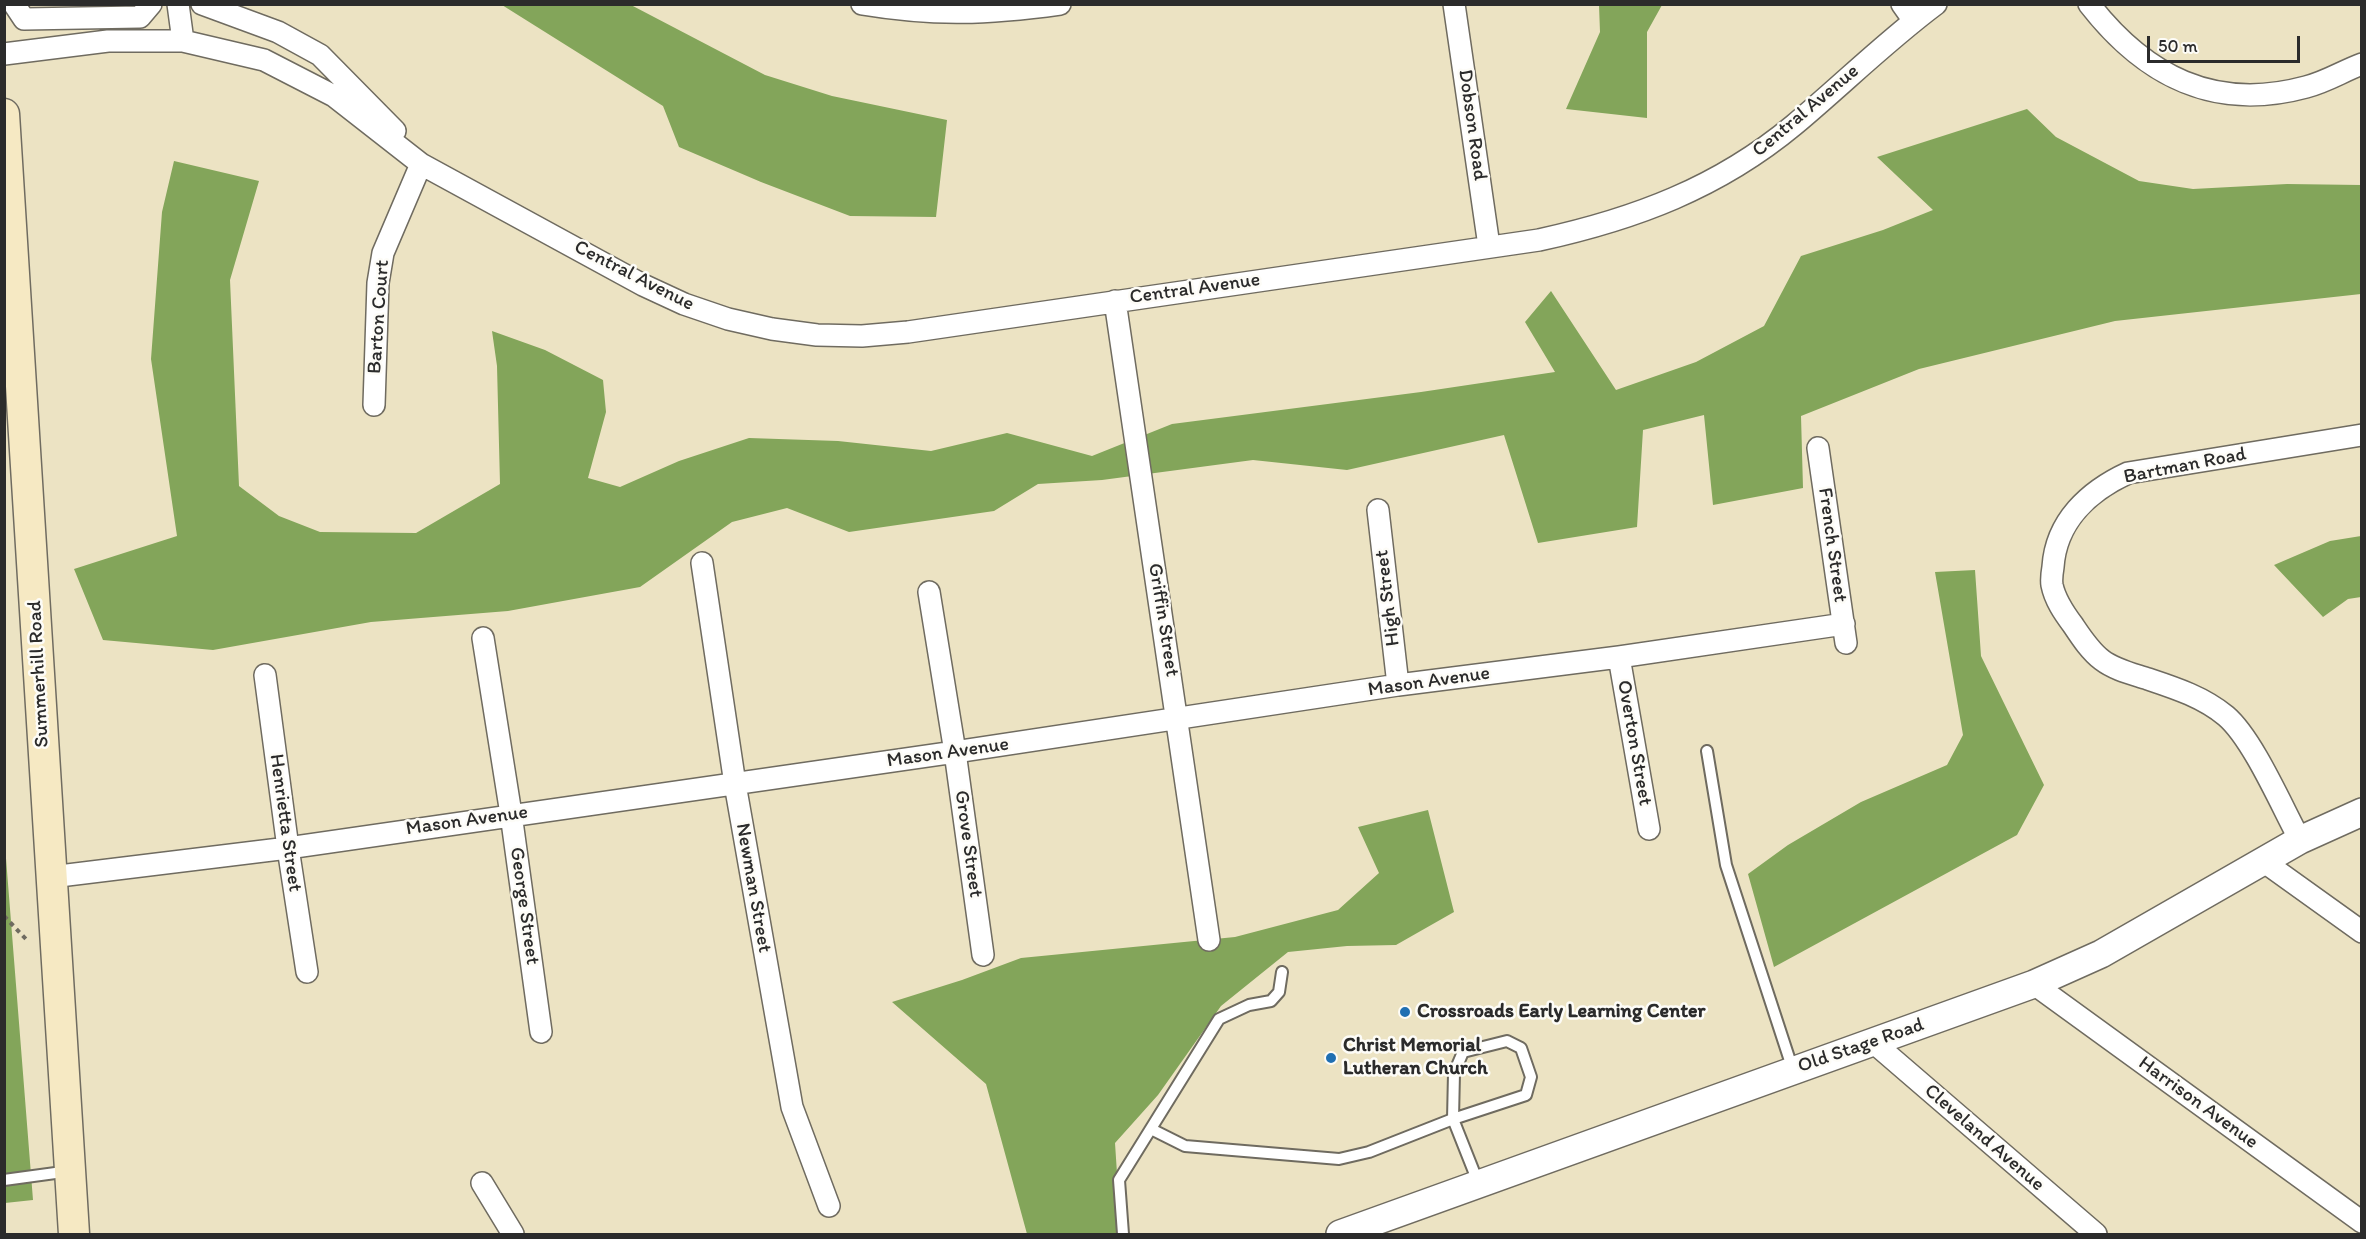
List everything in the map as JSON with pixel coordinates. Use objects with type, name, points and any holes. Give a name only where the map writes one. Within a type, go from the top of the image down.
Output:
[{"type":"main road","name":"Summerhill Road","points":[[4,114],[74,1234]]},
{"type":"street","points":[[14,4],[24,19],[140,17],[151,4]]},
{"type":"street","points":[[178,4],[183,41]]},
{"type":"street","name":"Central Avenue","points":[[202,4],[278,32],[320,55],[387,122],[421,164]]},
{"type":"street","points":[[862,4],[912,12],[962,14],[1011,11],[1060,4]]},
{"type":"street","name":"Dobson Road","points":[[1454,4],[1489,246]]},
{"type":"street","name":"Central Avenue","points":[[4,54],[108,41],[183,41],[264,60],[334,96],[421,164],[643,285],[684,304],[728,319],[772,329],[817,335],[874,335],[908,332],[1539,240],[1594,228],[1648,211],[1699,188],[1748,159],[1793,126],[1897,33],[1908,13],[1936,4]]},
{"type":"street","points":[[2089,4],[2124,45],[2139,57],[2174,78],[2211,90],[2251,95],[2290,91],[2309,86],[2361,64]]},
{"type":"street","name":"Barton Court","points":[[374,405],[378,283],[383,253],[421,164]]},
{"type":"street","name":"Griffin Street","points":[[1115,301],[1209,940]]},
{"type":"street","name":"Bartman Road","points":[[2300,840],[2237,727],[2205,701],[2176,688],[2125,672],[2102,660],[2084,642],[2058,602],[2051,583],[2053,557],[2072,514],[2088,497],[2107,483],[2128,473],[2361,435]]},
{"type":"street","name":"French Street","points":[[1818,448],[1845,633]]},
{"type":"street","name":"High Street","points":[[1378,510],[1398,686]]},
{"type":"street","name":"Newman Street","points":[[702,563],[735,784],[792,1107],[829,1206]]},
{"type":"street","name":"Grove Street","points":[[929,592],[955,752],[983,955]]},
{"type":"street","name":"Mason Avenue","points":[[51,877],[288,848],[1398,686],[1619,657],[1845,633]]},
{"type":"street","name":"George Street","points":[[483,638],[511,814],[541,1032]]},
{"type":"street","name":"Overton Street","points":[[1619,657],[1649,829]]},
{"type":"street","name":"Henrietta Street","points":[[266,675],[288,848],[307,972]]},
{"type":"street","name":"Old Stage Road","points":[[1340,1234],[2034,984],[2101,954],[2300,840],[2361,812]]},
{"type":"street","points":[[2264,861],[2361,932]]},
{"type":"street","name":"Harrison Avenue","points":[[2034,984],[2361,1222]]},
{"type":"street","name":"Cleveland Avenue","points":[[1873,1042],[2096,1234]]},
{"type":"street","points":[[482,1183],[513,1234]]},
{"type":"lane","points":[[1707,751],[1726,865],[1793,1070]]},
{"type":"lane","points":[[1123,1234],[1119,1180],[1219,1019],[1249,1005],[1271,1001],[1280,992],[1282,972]]},
{"type":"lane","points":[[1151,1129],[1185,1146],[1339,1159],[1369,1152],[1453,1119],[1526,1095],[1531,1077],[1521,1048],[1507,1041],[1463,1052],[1454,1073],[1453,1119],[1479,1183]]},
{"type":"lane","points":[[4,1180],[70,1171]]},
{"type":"path","points":[[4,916],[26,939]]},
{"type":"green space","points":[[502,5],[631,5],[765,75],[832,96],[947,120],[936,217],[850,216],[679,147],[663,106]]},
{"type":"green space","points":[[1599,5],[1662,5],[1647,32],[1647,118],[1566,109],[1600,32]]},
{"type":"green space","points":[[2027,109],[2056,137],[2139,181],[2193,189],[2287,184],[2361,185],[2361,294],[2115,321],[1919,369],[1801,416],[1803,488],[1713,505],[1704,415],[1643,430],[1637,527],[1538,543],[1504,435],[1347,470],[1253,460],[1102,480],[1038,484],[994,511],[849,532],[787,508],[732,522],[640,587],[508,611],[371,622],[213,650],[103,640],[74,569],[177,536],[151,359],[162,212],[174,161],[259,181],[230,280],[239,486],[279,516],[320,532],[416,533],[500,484],[497,366],[492,331],[545,350],[603,380],[606,412],[588,478],[620,487],[679,461],[749,438],[838,441],[931,451],[1007,433],[1092,456],[1172,424],[1555,372],[1525,322],[1551,291],[1616,390],[1696,362],[1764,326],[1801,256],[1883,230],[1933,210],[1877,157]]},
{"type":"green space","points":[[2361,536],[2361,597],[2348,599],[2323,617],[2274,565],[2330,541]]},
{"type":"green space","points":[[1975,570],[1981,656],[2044,785],[2017,835],[1774,967],[1748,874],[1788,845],[1861,802],[1947,765],[1963,735],[1935,572]]},
{"type":"green space","points":[[1428,810],[1454,912],[1396,945],[1347,946],[1288,952],[1221,1006],[1158,1095],[1115,1143],[1121,1234],[1027,1234],[986,1084],[892,1002],[1021,958],[1235,937],[1338,910],[1379,873],[1358,827]]},
{"type":"green space","points":[[4,833],[33,1200],[5,1203],[4,1203]]},
{"type":"place","name":"Crossroads Early Learning Center","points":[[1405,1012]]},
{"type":"place","name":"Christ Memorial Lutheran Church","points":[[1331,1058]]}]
